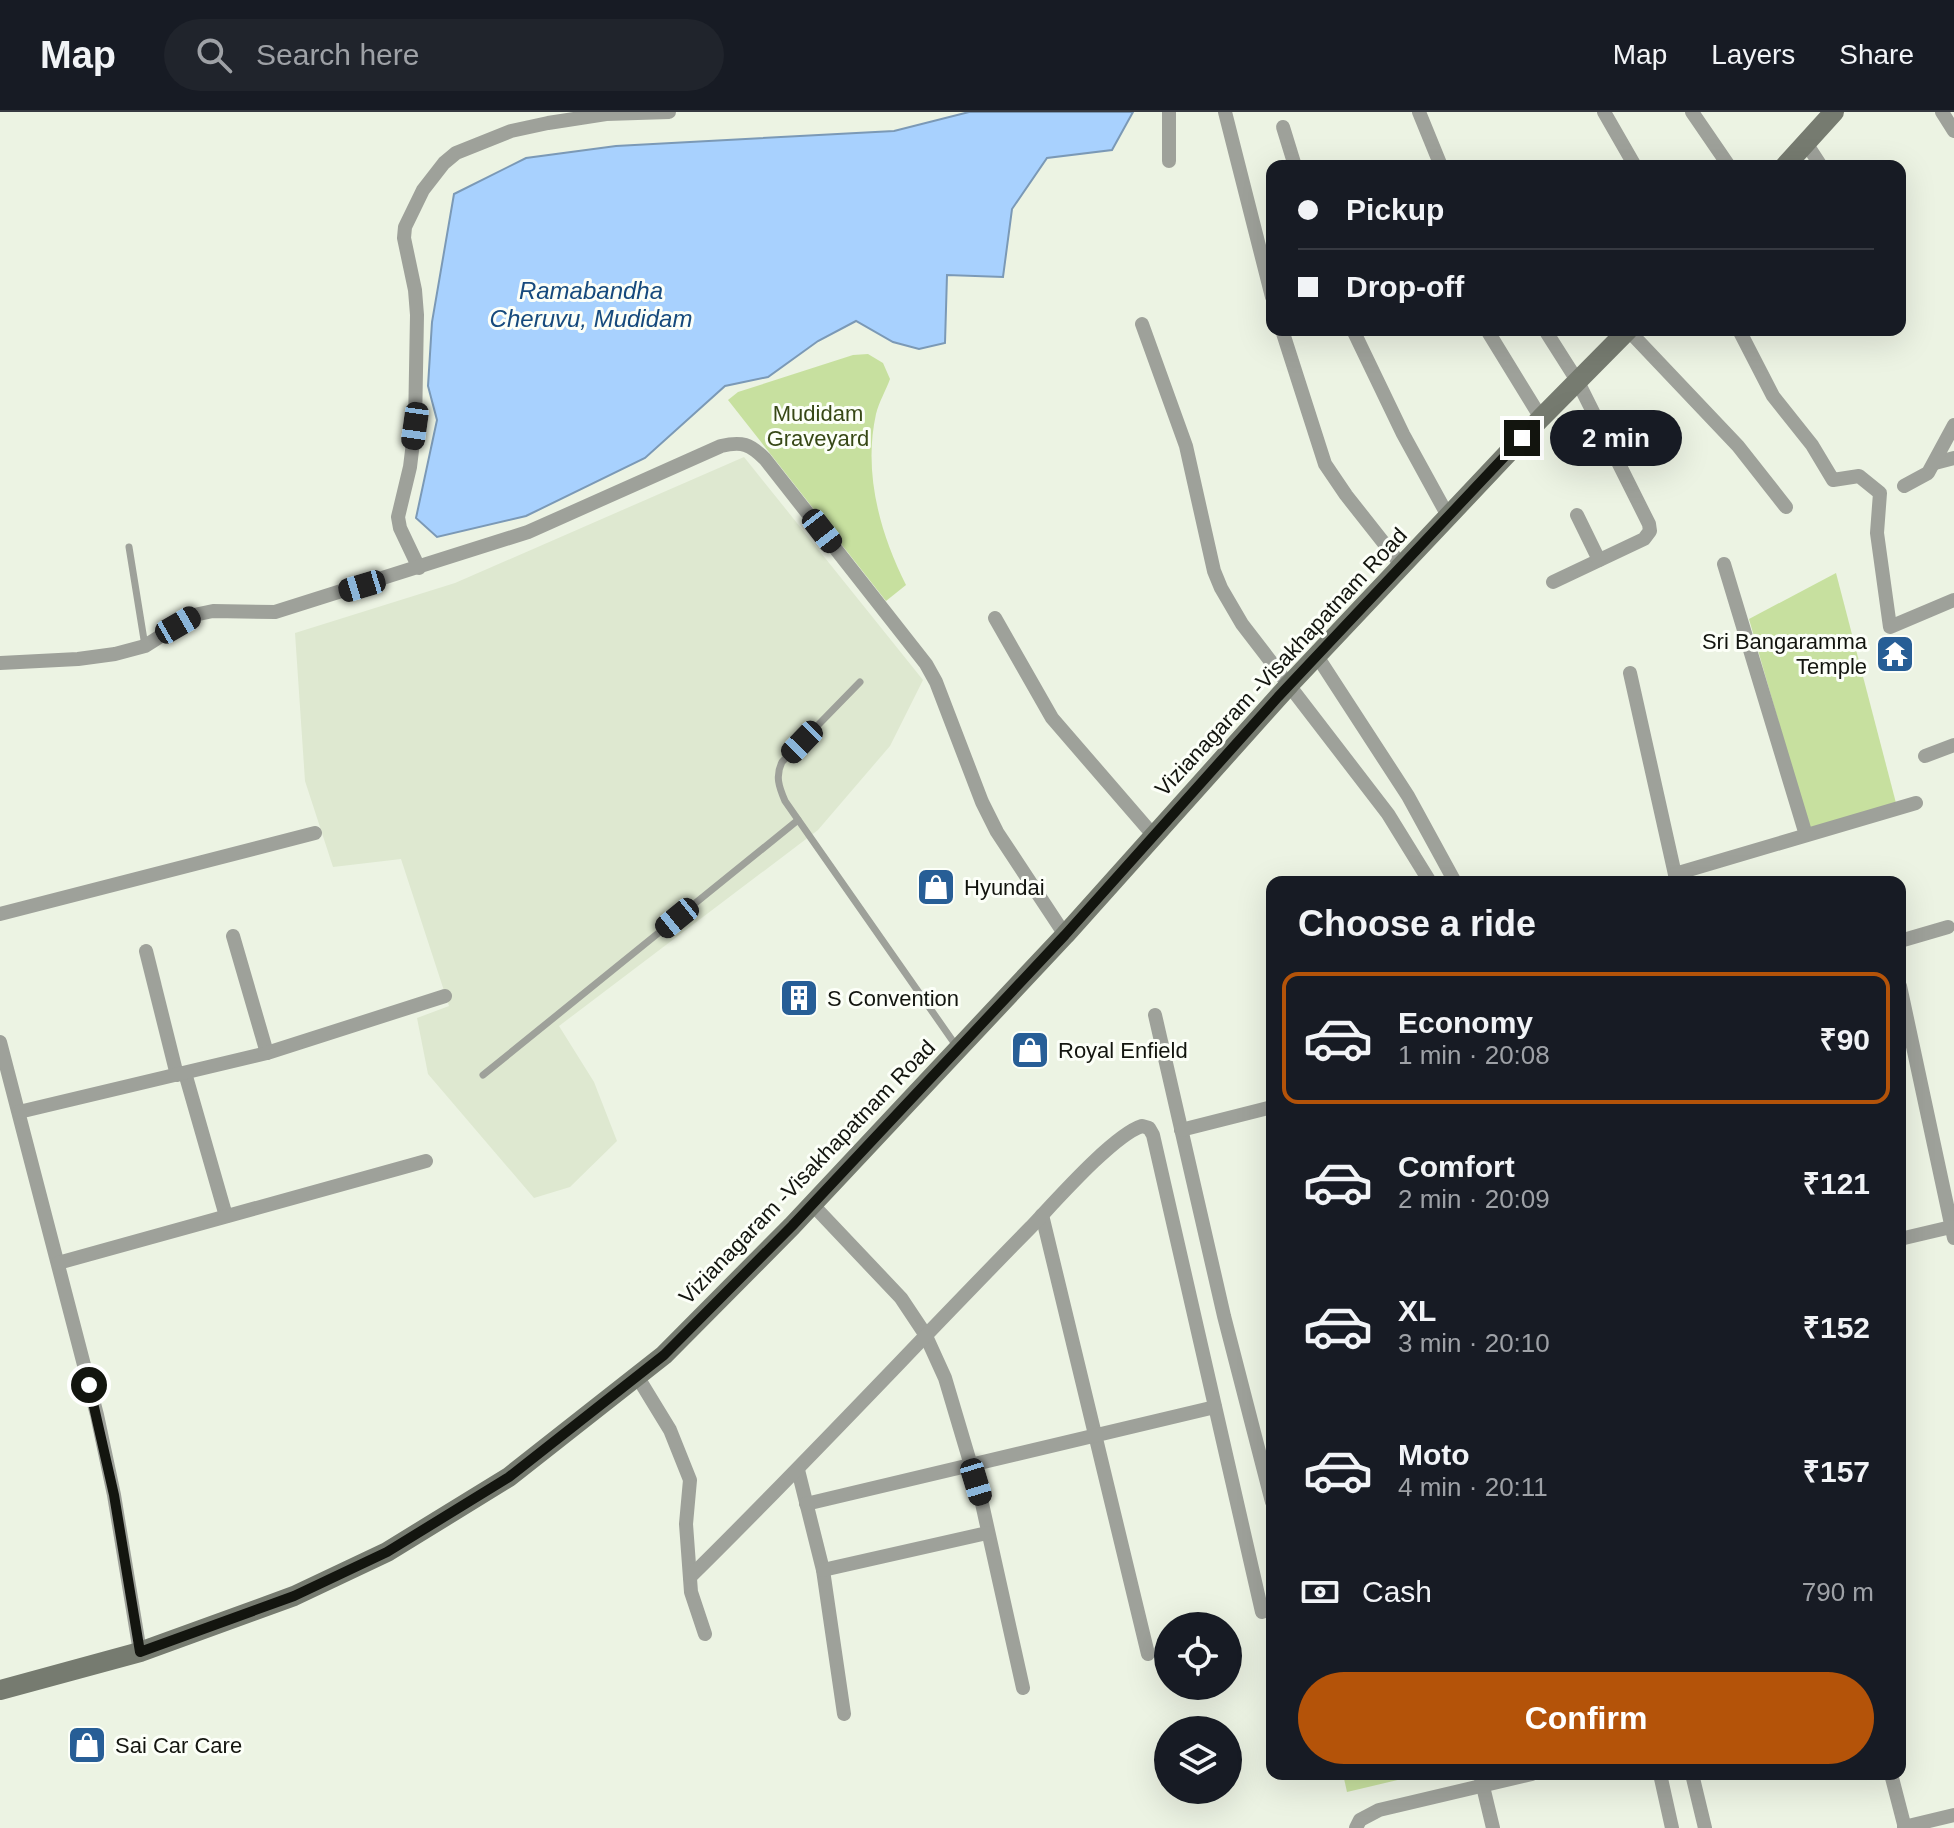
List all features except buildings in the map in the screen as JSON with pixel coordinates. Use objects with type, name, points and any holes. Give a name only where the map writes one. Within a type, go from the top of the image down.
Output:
[{"type":"main road","points":[[1790,160],[1834,112]]},
{"type":"main road","name":"Vizianagaram -Visakhapatnam Road","points":[[0,1690],[140,1652],[294,1596],[387,1552],[509,1477],[664,1355],[958,1049],[1065,935],[1290,684],[1622,336]]},
{"type":"street","points":[[419,568],[398,517],[410,467],[416,413],[417,315],[404,238],[405,227],[423,190],[456,153],[511,131],[606,114],[669,112]]},
{"type":"street","points":[[1169,112],[1169,161]]},
{"type":"street","points":[[1225,112],[1266,273]]},
{"type":"street","points":[[1419,112],[1439,160]]},
{"type":"street","points":[[1604,112],[1632,160]]},
{"type":"street","points":[[1692,112],[1725,160]]},
{"type":"street","points":[[1942,112],[1954,131]]},
{"type":"street","points":[[1283,127],[1293,160]]},
{"type":"street","points":[[1806,143],[1817,160]]},
{"type":"street","points":[[1142,324],[1186,446],[1214,571],[1221,588],[1242,624],[1388,814],[1426,876]]},
{"type":"street","points":[[1284,336],[1325,464],[1402,566]]},
{"type":"street","points":[[1356,336],[1403,434],[1448,516]]},
{"type":"street","points":[[1491,336],[1541,418]]},
{"type":"street","points":[[1549,336],[1578,382],[1650,531],[1644,539],[1553,582]]},
{"type":"street","points":[[1634,336],[1738,446],[1786,507]]},
{"type":"street","points":[[1742,336],[1773,396],[1812,445],[1833,480],[1859,476],[1880,493],[1877,533],[1890,627],[1954,600]]},
{"type":"street","points":[[1904,486],[1928,473],[1954,425]]},
{"type":"street","points":[[0,663],[78,659],[145,646],[194,615],[213,611],[275,612],[528,532],[721,446],[743,442],[753,447],[926,664],[997,832],[1065,935]]},
{"type":"street","points":[[1935,463],[1954,458]]},
{"type":"street","points":[[1577,515],[1599,560]]},
{"type":"street","points":[[1724,564],[1806,835]]},
{"type":"street","points":[[995,618],[1052,718],[1154,836]]},
{"type":"street","points":[[1317,656],[1408,796],[1452,876]]},
{"type":"street","points":[[1630,673],[1676,876]]},
{"type":"street","points":[[1925,756],[1954,745]]},
{"type":"street","points":[[1682,876],[1916,803]]},
{"type":"street","points":[[0,914],[315,833]]},
{"type":"street","points":[[1906,939],[1948,927]]},
{"type":"street","points":[[233,936],[267,1053]]},
{"type":"street","points":[[146,951],[226,1216]]},
{"type":"street","points":[[19,1112],[267,1053],[445,996]]},
{"type":"street","points":[[1906,1014],[1953,1232],[1906,1238]]},
{"type":"street","points":[[1155,1015],[1224,1316],[1266,1479]]},
{"type":"street","points":[[0,1042],[97,1415],[114,1495],[140,1652]]},
{"type":"street","points":[[1181,1130],[1266,1109]]},
{"type":"street","points":[[690,1577],[798,1470],[1042,1215],[1123,1137],[1135,1128],[1149,1128],[1262,1612]]},
{"type":"street","points":[[58,1263],[426,1161]]},
{"type":"street","points":[[812,1204],[901,1298],[925,1334],[945,1378],[970,1464],[1023,1688]]},
{"type":"street","points":[[1042,1215],[1148,1654]]},
{"type":"street","points":[[637,1376],[670,1430],[690,1480],[686,1524],[690,1577],[696,1612],[705,1634]]},
{"type":"street","points":[[806,1504],[1215,1407]]},
{"type":"street","points":[[798,1470],[823,1570],[844,1714]]},
{"type":"street","points":[[823,1570],[987,1533]]},
{"type":"street","points":[[1356,1828],[1360,1820],[1379,1810],[1478,1780]]},
{"type":"street","points":[[1481,1780],[1493,1828]]},
{"type":"street","points":[[1661,1780],[1672,1828]]},
{"type":"street","points":[[1693,1780],[1705,1828]]},
{"type":"street","points":[[1892,1780],[1904,1828],[1954,1815]]},
{"type":"lane","points":[[129,547],[145,646]]},
{"type":"lane","points":[[860,682],[782,762],[778,770],[779,788],[798,820],[958,1049]]},
{"type":"lane","points":[[483,1075],[798,820]]},
{"type":"shaded area","points":[[744,457],[923,680],[890,746],[818,830],[559,1026],[594,1082],[617,1141],[570,1187],[534,1198],[428,1074],[417,1018],[449,1006],[401,859],[333,867],[305,781],[295,633],[455,583]]},
{"type":"green space","name":"Mudidam Graveyard","points":[[868,354],[883,363],[890,379],[876,414],[872,436],[873,480],[882,524],[906,585],[886,601],[728,400],[738,392],[853,355]]},
{"type":"green space","points":[[1836,573],[1896,803],[1809,828],[1749,619]]},
{"type":"green space","points":[[1344,1780],[1398,1780],[1347,1792]]},
{"type":"water","name":"Ramabandha Cheruvu, Mudidam","points":[[969,112],[1133,112],[1112,150],[1047,158],[1012,209],[1003,277],[947,275],[945,343],[919,349],[893,342],[856,321],[818,341],[768,377],[725,386],[645,458],[526,516],[437,537],[416,518],[437,420],[428,386],[432,322],[454,194],[526,158],[616,146],[894,131]]},
{"type":"place","name":"Sri Bangaramma Temple","points":[[1895,654]]},
{"type":"place","name":"Hyundai","points":[[936,887]]},
{"type":"place","name":"S Convention","points":[[799,998]]},
{"type":"place","name":"Royal Enfield","points":[[1030,1050]]},
{"type":"place","name":"Sai Car Care","points":[[87,1745]]},
{"type":"route","points":[[89,1385],[114,1495],[140,1652],[294,1596],[387,1552],[509,1477],[664,1355],[792,1226],[1065,935],[1278,697],[1522,438]]}]
